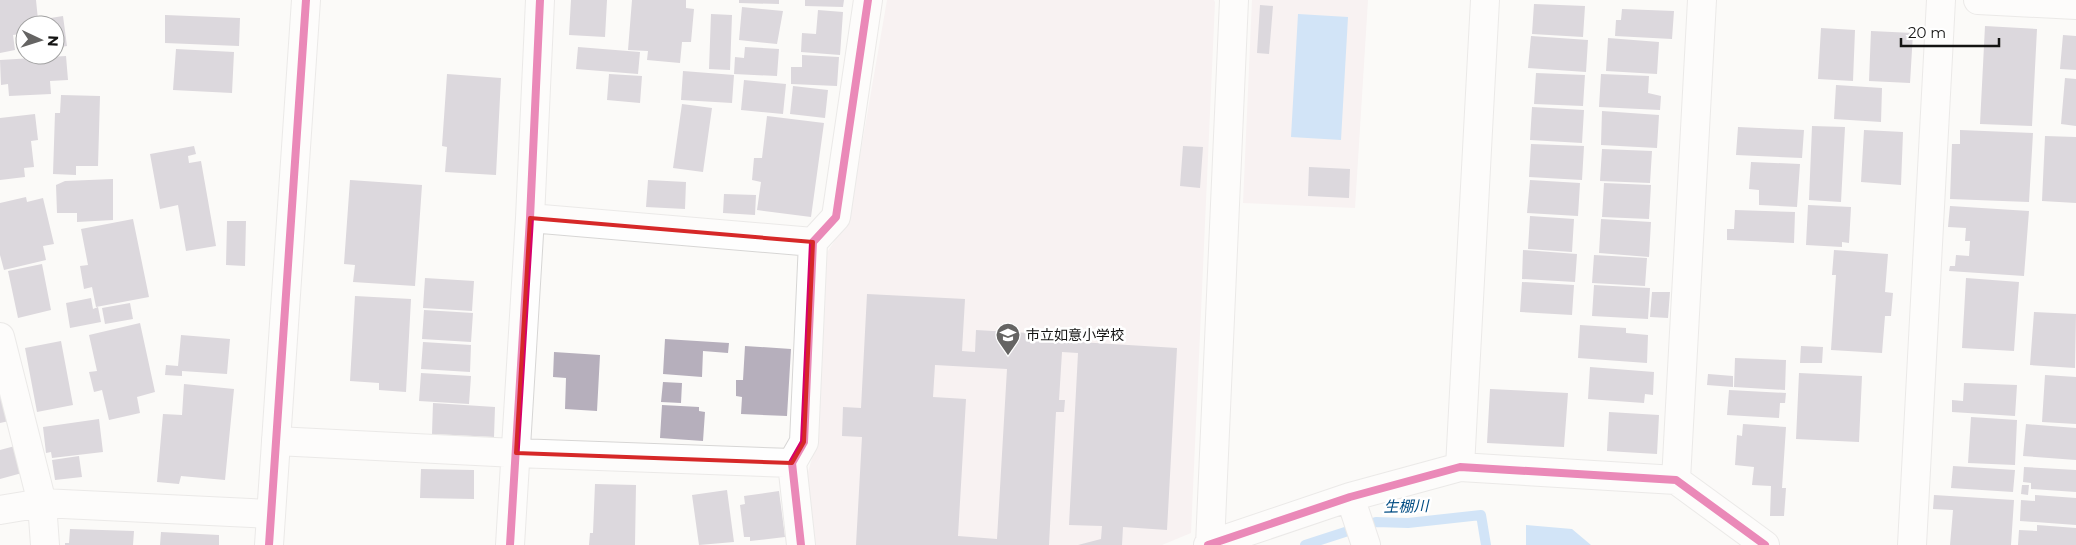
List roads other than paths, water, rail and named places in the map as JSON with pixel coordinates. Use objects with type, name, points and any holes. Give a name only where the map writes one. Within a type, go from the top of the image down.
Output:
[{"type":"street","points":[[269,545],[306,0]]},
{"type":"street","points":[[510,545],[530,218],[540,0]]},
{"type":"street","points":[[801,545],[792,463],[804,442],[813,242],[836,217],[868,0]]},
{"type":"street","points":[[1234,0],[1209,545],[1460,467],[1676,480],[1765,545]]},
{"type":"street","points":[[1460,467],[1485,0]]},
{"type":"street","points":[[1676,480],[1702,0]]},
{"type":"street","points":[[1912,545],[1941,0]]},
{"type":"street","points":[[1978,0],[2076,5]]},
{"type":"street","points":[[530,218],[813,242]]},
{"type":"street","points":[[0,337],[42,503],[45,545]]},
{"type":"street","points":[[276,441],[516,453],[792,463]]},
{"type":"street","points":[[1352,502],[1366,545]]},
{"type":"street","points":[[0,510],[42,503],[271,514]]},
{"type":"water","points":[[1298,14],[1348,17],[1341,140],[1291,137]]},
{"type":"water","points":[[1526,525],[1572,529],[1591,545],[1526,545]]},
{"type":"waterway","name":"生棚川","points":[[1305,545],[1376,522],[1408,523],[1481,515],[1486,545]]},
{"type":"place","name":"市立如意小学校","points":[[1008,356]]}]
